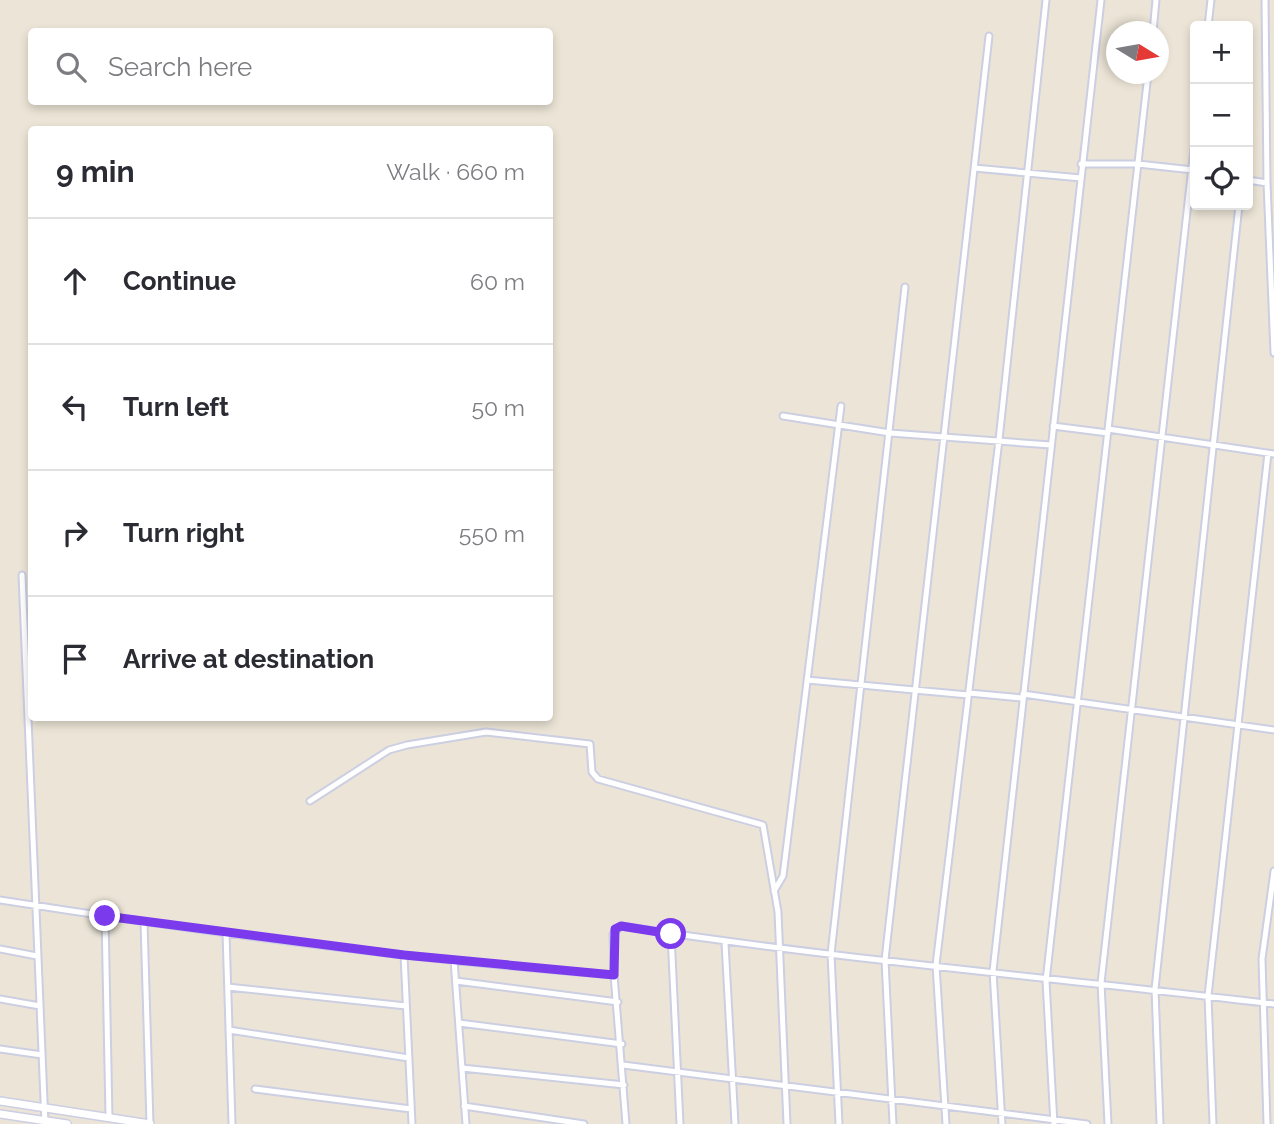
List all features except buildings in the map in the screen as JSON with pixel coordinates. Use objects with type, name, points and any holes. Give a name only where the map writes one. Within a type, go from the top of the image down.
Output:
[{"type":"main road","points":[[0,1101],[150,1124]]},
{"type":"main road","points":[[0,1114],[67,1124]]},
{"type":"street","points":[[946,1124],[936,965],[999,440],[1046,0]]},
{"type":"street","points":[[1002,1124],[993,971],[1101,0]]},
{"type":"street","points":[[1154,21],[1156,0]]},
{"type":"street","points":[[1209,21],[1211,0]]},
{"type":"street","points":[[1265,0],[1265,60],[1271,113],[1271,171],[1267,183],[1272,229],[1274,353]]},
{"type":"street","points":[[893,1124],[886,960],[989,36]]},
{"type":"street","points":[[1265,60],[1274,59]]},
{"type":"street","points":[[1054,1122],[1046,981],[1147,84]]},
{"type":"street","points":[[1081,164],[1138,164],[1190,170]]},
{"type":"street","points":[[974,168],[1081,178]]},
{"type":"street","points":[[1253,181],[1267,183]]},
{"type":"street","points":[[1108,1124],[1101,983],[1130,708],[1190,202]]},
{"type":"street","points":[[1160,1124],[1155,989],[1172,803],[1185,717],[1215,446],[1238,210]]},
{"type":"street","points":[[839,1124],[831,954],[905,287]]},
{"type":"street","points":[[775,891],[783,876],[841,406]]},
{"type":"street","points":[[783,416],[890,433],[1051,445]]},
{"type":"street","points":[[1053,426],[1271,454],[1208,996],[1213,1124]]},
{"type":"street","points":[[22,575],[45,1122]]},
{"type":"street","points":[[807,680],[915,691],[1077,700],[1274,730]]},
{"type":"street","points":[[310,801],[389,750],[486,732],[590,744],[592,772],[598,779],[763,825],[775,891],[787,1124]]},
{"type":"street","points":[[1267,1124],[1262,958],[1274,871]]},
{"type":"street","points":[[0,901],[404,955],[614,975]]},
{"type":"street","points":[[105,916],[110,1117]]},
{"type":"street","points":[[144,922],[150,1124]]},
{"type":"street","points":[[626,1124],[622,1044],[614,975],[615,929],[621,926],[725,943],[993,971],[1046,981],[1101,983],[1274,1004]]},
{"type":"street","points":[[226,933],[232,1124]]},
{"type":"street","points":[[671,934],[680,1124]]},
{"type":"street","points":[[725,943],[735,1124]]},
{"type":"street","points":[[0,949],[37,956]]},
{"type":"street","points":[[404,955],[412,1124]]},
{"type":"street","points":[[454,960],[466,1124]]},
{"type":"street","points":[[456,981],[618,1002]]},
{"type":"street","points":[[228,987],[406,1006]]},
{"type":"street","points":[[0,999],[40,1006]]},
{"type":"street","points":[[459,1023],[622,1044]]},
{"type":"street","points":[[229,1030],[409,1058]]},
{"type":"street","points":[[0,1049],[42,1055]]},
{"type":"street","points":[[623,1065],[1054,1122],[1087,1124]]},
{"type":"street","points":[[462,1068],[624,1085]]},
{"type":"street","points":[[255,1088],[411,1110]]},
{"type":"street","points":[[464,1106],[584,1124]]},
{"type":"route","points":[[105,916],[404,955],[614,975],[615,929],[621,926],[671,934]]}]
